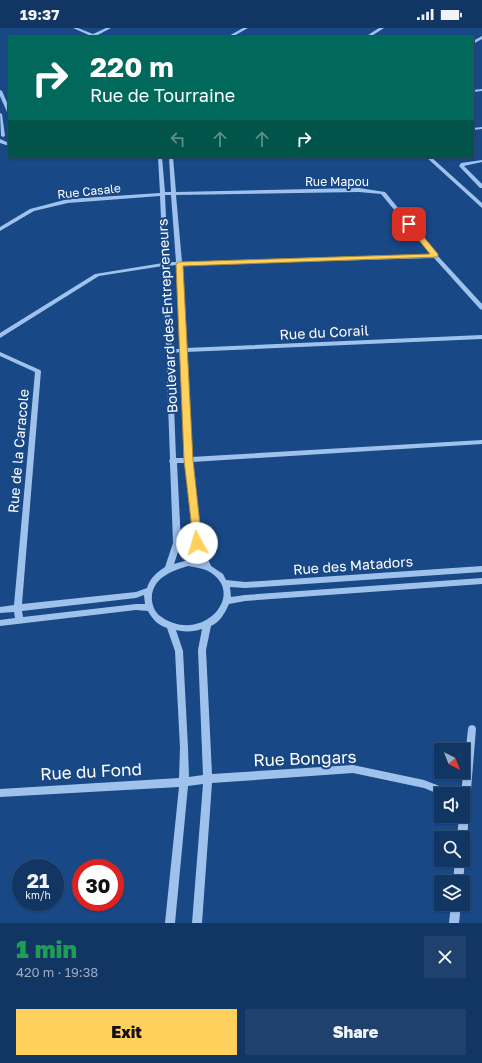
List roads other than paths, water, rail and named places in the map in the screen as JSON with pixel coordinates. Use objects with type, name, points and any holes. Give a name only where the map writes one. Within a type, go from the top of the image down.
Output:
[{"type":"street","points":[[75,28],[93,36],[109,28]]},
{"type":"street","points":[[231,36],[246,28]]},
{"type":"street","points":[[369,36],[382,28]]},
{"type":"street","points":[[0,91],[8,110]]},
{"type":"street","points":[[0,114],[2,142],[8,145]]},
{"type":"street","points":[[1,138],[8,133]]},
{"type":"street","name":"Boulevard des Entrepreneurs","points":[[160,158],[166,264],[172,461],[177,543],[169,568]]},
{"type":"street","name":"Boulevard des Entrepreneurs","points":[[171,158],[179,264],[188,460],[197,543],[208,567]]},
{"type":"street","points":[[429,158],[482,206]]},
{"type":"street","points":[[482,161],[463,164],[461,166],[482,187]]},
{"type":"street","name":"Rue Mapou","points":[[162,194],[358,190],[383,193],[435,256],[482,308]]},
{"type":"street","name":"Rue Casale","points":[[0,228],[32,210],[68,201],[162,194]]},
{"type":"street","points":[[0,336],[97,275],[166,264],[435,256]]},
{"type":"street","name":"Rue du Corail","points":[[168,351],[482,337]]},
{"type":"street","name":"Rue de la Caracole","points":[[0,354],[38,371],[18,608],[19,621]]},
{"type":"street","points":[[172,461],[482,442]]},
{"type":"street","points":[[188,563],[208,567],[215,571],[226,583],[228,592],[227,601],[220,614],[207,624],[188,629],[170,626],[160,620],[150,608],[148,599],[149,590],[158,575],[169,568],[188,563]]},
{"type":"street","name":"Rue des Matadors","points":[[226,583],[244,585],[482,569]]},
{"type":"street","name":"Rue des Matadors","points":[[227,601],[245,598],[482,581]]},
{"type":"street","points":[[0,610],[136,595],[149,590]]},
{"type":"street","points":[[0,623],[136,607],[150,608]]},
{"type":"street","points":[[197,923],[208,778],[202,650],[207,624]]},
{"type":"street","points":[[170,626],[179,651],[184,748],[184,782],[170,923]]},
{"type":"street","points":[[465,787],[472,729]]},
{"type":"street","name":"Rue Bongars","points":[[184,782],[208,778],[352,769],[424,784],[434,788]]},
{"type":"street","name":"Rue du Fond","points":[[0,793],[184,782]]},
{"type":"street","points":[[454,923],[455,911]]}]
